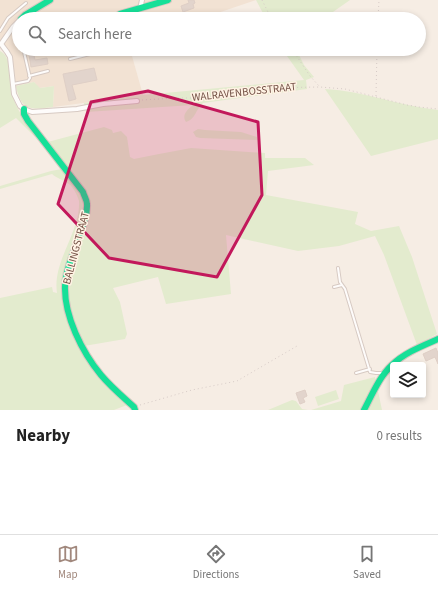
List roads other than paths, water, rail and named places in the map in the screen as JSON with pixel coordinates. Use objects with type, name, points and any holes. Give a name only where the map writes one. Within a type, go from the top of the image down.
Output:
[{"type":"street","points":[[30,12],[50,0]]},
{"type":"street","points":[[140,9],[142,0]]},
{"type":"street","points":[[132,12],[168,0]]},
{"type":"street","points":[[12,29],[0,44],[10,58],[14,94],[20,106],[24,109],[32,112],[77,109],[103,104],[137,101]]},
{"type":"street","name":"BALLINGSTRAAT","points":[[24,109],[24,114],[28,121],[83,192],[87,203],[86,215],[68,270],[65,285],[66,301],[77,336],[89,359],[102,376],[134,408]]},
{"type":"street","points":[[364,410],[385,373],[398,359],[438,339]]},
{"type":"lane","points":[[15,12],[26,3]]},
{"type":"lane","points":[[0,31],[8,18],[12,15]]},
{"type":"lane","points":[[13,84],[28,81],[30,78],[25,56]]},
{"type":"lane","points":[[70,59],[82,56]]},
{"type":"lane","points":[[29,76],[48,71]]},
{"type":"lane","points":[[338,268],[340,282],[345,289],[370,372],[385,373]]},
{"type":"lane","points":[[334,287],[342,285]]},
{"type":"lane","points":[[356,373],[370,370]]}]
